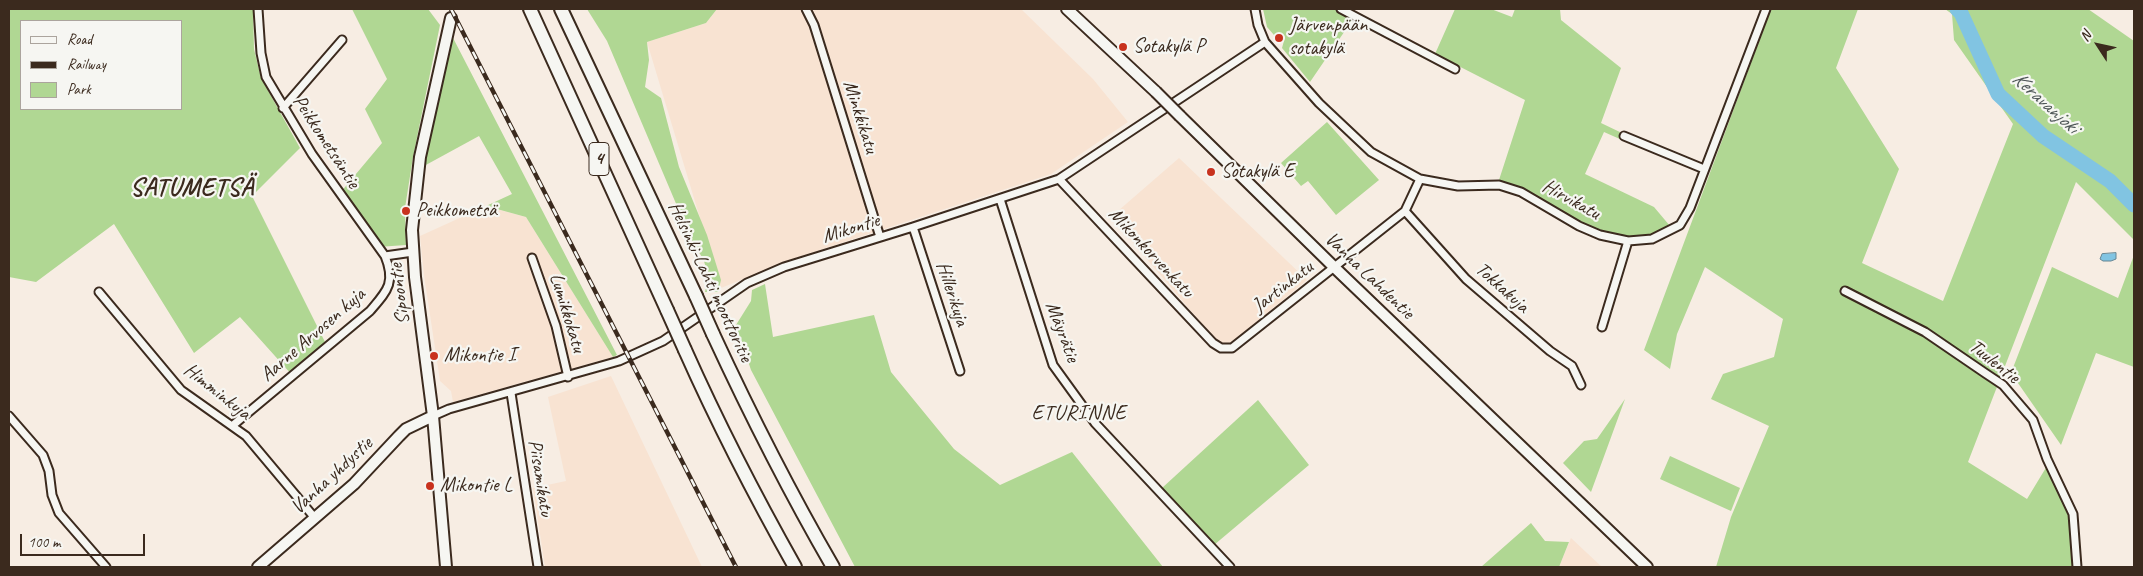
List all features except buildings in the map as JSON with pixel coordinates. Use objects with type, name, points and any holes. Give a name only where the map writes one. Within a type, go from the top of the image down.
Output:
[{"type":"highway","name":"4","points":[[530,9],[720,428],[763,511],[795,567]]},
{"type":"highway","name":"Helsinki-Lahti moottoritie","points":[[561,9],[749,412],[793,499],[833,567]]},
{"type":"main road","name":"Vanha Lahdentie","points":[[1066,9],[1156,92],[1334,267],[1647,567]]},
{"type":"main road","name":"Sipoontie","points":[[446,567],[433,416],[412,252],[412,230],[420,157],[450,18]]},
{"type":"main road","name":"Vanha yhdystie","points":[[258,567],[363,474],[406,429],[433,416]]},
{"type":"street","name":"Peikkometsäntie","points":[[258,9],[261,53],[266,77],[312,154],[385,256]]},
{"type":"street","name":"Minkkikatu","points":[[806,9],[814,25],[880,236]]},
{"type":"street","points":[[1255,9],[1258,25],[1265,42]]},
{"type":"street","points":[[1340,9],[1455,69]]},
{"type":"street","name":"Hirvikatu","points":[[1265,42],[1319,103],[1371,152],[1420,179],[1458,186],[1498,184],[1521,192],[1579,226],[1600,235],[1628,240],[1652,239],[1680,225],[1690,208],[1766,9]]},
{"type":"street","points":[[283,108],[342,40]]},
{"type":"street","name":"Mikontie","points":[[433,416],[450,409],[619,361],[663,341],[748,283],[784,267],[914,227],[1059,179],[1265,42]]},
{"type":"street","points":[[1624,136],[1704,169]]},
{"type":"street","name":"Mikonkorvenkatu","points":[[1059,179],[1213,343],[1221,348]]},
{"type":"street","name":"Jartinkatu","points":[[1221,348],[1232,348],[1405,211],[1420,179]]},
{"type":"street","name":"Mäyrätie","points":[[1000,199],[1054,365],[1095,423],[1230,567]]},
{"type":"street","name":"Tokkakuja","points":[[1405,211],[1466,279],[1550,351],[1572,366],[1581,385]]},
{"type":"street","name":"Hillerikuja","points":[[914,227],[960,371]]},
{"type":"street","points":[[1602,327],[1628,240]]},
{"type":"street","points":[[385,256],[412,252]]},
{"type":"street","name":"Aarne Arvosen kuja","points":[[232,426],[370,311],[385,293],[390,280],[385,256]]},
{"type":"street","name":"Lumikkokatu","points":[[532,258],[556,326],[568,377]]},
{"type":"street","name":"Tuulentie","points":[[1845,291],[1925,332],[2003,385],[2033,420],[2047,459],[2073,514],[2078,567]]},
{"type":"street","name":"Himminkuja","points":[[99,292],[181,390],[246,436],[314,517]]},
{"type":"street","name":"Piisamikatu","points":[[511,393],[538,567]]},
{"type":"street","points":[[9,416],[43,455],[49,471],[52,495],[59,513],[106,567]]},
{"type":"shaded area","points":[[717,9],[1021,9],[1093,79],[1128,122],[1051,174],[790,260],[721,288],[647,42],[706,23]]},
{"type":"shaded area","points":[[1179,158],[1307,280],[1231,344],[1219,344],[1111,217]]},
{"type":"shaded area","points":[[486,206],[526,217],[613,357],[453,402],[451,391],[440,381],[420,236]]},
{"type":"shaded area","points":[[611,376],[702,567],[545,567],[533,488],[566,481],[548,397]]},
{"type":"shaded area","points":[[1571,538],[1602,567],[1559,567]]},
{"type":"green space","points":[[9,9],[253,9],[254,49],[261,78],[300,148],[252,196],[327,346],[292,375],[240,317],[194,353],[114,224],[36,282],[9,277]]},
{"type":"green space","points":[[352,9],[428,9],[440,25],[413,157],[405,208],[406,245],[378,247],[340,193],[382,143],[365,109],[387,79]]},
{"type":"green space","points":[[587,9],[717,9],[706,23],[647,42],[649,60],[645,87],[661,98],[679,167],[707,235],[721,280],[718,292],[705,292],[707,273],[704,262],[694,246],[607,41]]},
{"type":"green space","points":[[1263,9],[1335,9],[1353,19],[1310,82],[1282,48],[1285,37],[1281,33],[1274,35],[1267,27]]},
{"type":"green space","points":[[1455,9],[1491,9],[1512,17],[1515,9],[1560,9],[1561,20],[1621,68],[1601,123],[1624,134],[1622,140],[1604,132],[1585,174],[1654,207],[1670,226],[1652,234],[1635,237],[1619,236],[1586,224],[1525,189],[1499,180],[1525,100],[1435,54]]},
{"type":"green space","points":[[1771,9],[1858,9],[1836,68],[1899,169],[1862,263],[1943,301],[2013,124],[1954,40],[1952,14],[1945,9],[2088,9],[2134,41],[2134,240],[2076,182],[1968,462],[2027,499],[2047,466],[2070,515],[2073,567],[1716,567],[1731,517],[1769,426],[1711,399],[1723,374],[1774,357],[1783,319],[1705,267],[1677,334],[1670,369],[1644,350]]},
{"type":"green space","points":[[452,36],[617,355],[613,357],[526,217],[486,206],[512,194],[479,136],[424,166]]},
{"type":"green space","points":[[1327,122],[1379,180],[1336,215],[1308,181],[1301,186],[1281,163]]},
{"type":"green space","points":[[2134,255],[2134,367],[2096,353],[2061,445],[2011,373],[2052,267],[2118,298]]},
{"type":"green space","points":[[765,284],[773,337],[874,315],[891,372],[954,449],[1000,485],[1072,452],[1163,567],[855,567],[751,370],[736,325],[751,301],[752,290]]},
{"type":"green space","points":[[1625,399],[1591,492],[1563,463],[1584,441],[1597,439]]},
{"type":"green space","points":[[1258,400],[1309,465],[1214,545],[1162,488]]},
{"type":"green space","points":[[1670,456],[1740,488],[1731,511],[1660,479]]},
{"type":"green space","points":[[1531,523],[1545,541],[1569,542],[1559,567],[1481,567]]},
{"type":"water","points":[[2116,253],[2116,259],[2111,261],[2100,259],[2102,254]]},
{"type":"waterway","name":"Keravanjoki","points":[[1957,9],[1961,13],[1998,94],[2043,136],[2110,181],[2134,205]]},
{"type":"railway","points":[[451,9],[736,567]]},
{"type":"place","name":"Järvenpään sotakylä","points":[[1279,38]]},
{"type":"place","name":"Sotakylä P","points":[[1123,47]]},
{"type":"place","name":"Sotakylä E","points":[[1211,172]]},
{"type":"place","name":"Peikkometsä","points":[[406,211]]},
{"type":"place","name":"Mikontie I","points":[[434,356]]},
{"type":"place","name":"Mikontie L","points":[[430,486]]},
{"type":"district","name":"SATUMETSÄ","points":[[192,188]]},
{"type":"district","name":"ETURINNE","points":[[1079,413]]}]
